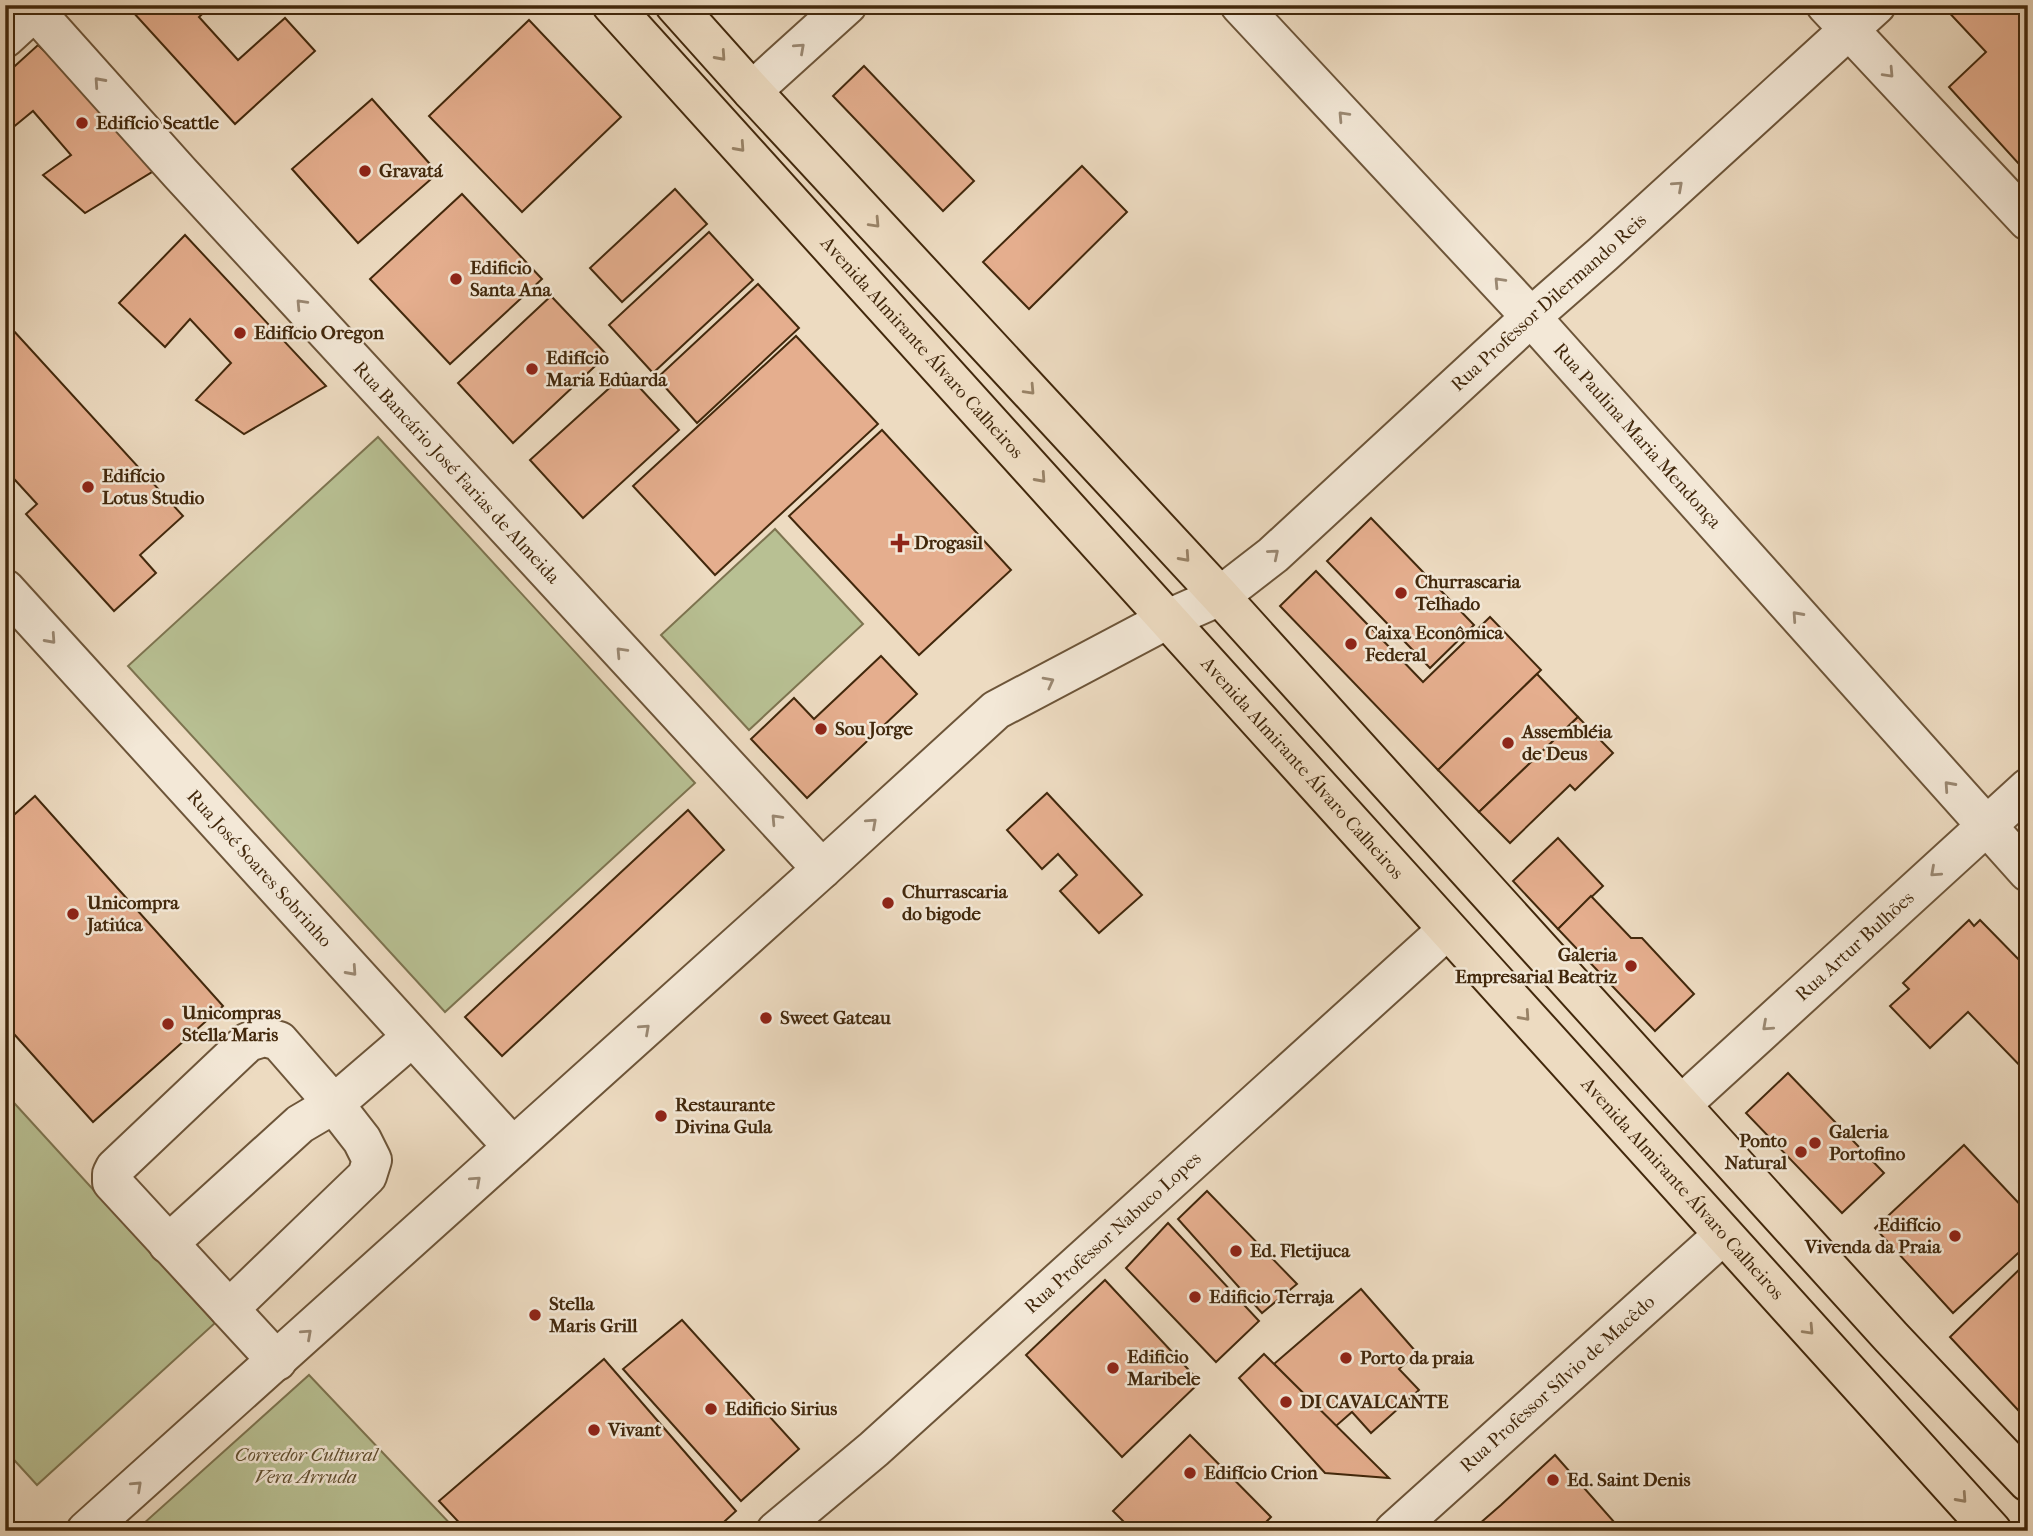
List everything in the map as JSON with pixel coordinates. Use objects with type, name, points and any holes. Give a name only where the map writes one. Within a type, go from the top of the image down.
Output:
[{"type":"main road","name":"Avenida Almirante Álvaro Calheiros","points":[[612,5],[1992,1531]]},
{"type":"main road","points":[[675,5],[1220,596],[1891,1337],[2028,1482]]},
{"type":"street","points":[[752,91],[847,5]]},
{"type":"street","name":"Rua Paulina Maria Mendonça","points":[[1240,5],[1531,317],[2028,872]]},
{"type":"street","points":[[5,38],[38,8]]},
{"type":"street","name":"Rua Bancário José Farias de Almeida","points":[[38,8],[180,173],[822,869]]},
{"type":"street","name":"Rua Professor Dilermando Reis","points":[[86,1531],[996,710],[1168,619],[1220,596],[1273,555],[1531,317],[1623,236],[1850,14]]},
{"type":"street","points":[[1850,14],[2028,220]]},
{"type":"street","name":"Rua José Soares Sobrinho","points":[[5,589],[513,1147]]},
{"type":"street","name":"Rua Artur Bulhões","points":[[1682,1104],[2028,788]]},
{"type":"street","name":"Rua Professor Nabuco Lopes","points":[[776,1531],[874,1449],[1447,930]]},
{"type":"street","points":[[229,1309],[367,1176],[372,1160],[362,1140],[334,1104],[279,1041],[264,1037],[248,1042],[115,1168],[112,1174],[113,1182],[168,1244],[277,1361]]},
{"type":"street","points":[[168,1244],[300,1124],[334,1104],[412,1037]]},
{"type":"street","name":"Rua Professor Sílvio de Macêdo","points":[[1394,1531],[1723,1235]]},
{"type":"green space","points":[[378,437],[695,783],[445,1012],[128,666]]},
{"type":"green space","points":[[775,529],[863,624],[749,730],[661,635]]},
{"type":"green space","points":[[5,1093],[215,1323],[37,1485],[5,1450]]},
{"type":"green space","name":"Corredor Cultural Vera Arruda","points":[[309,1375],[457,1531],[149,1531],[143,1524]]},
{"type":"building","points":[[138,5],[212,5],[199,17],[238,60],[285,18],[315,51],[235,124],[132,11]]},
{"type":"building","points":[[1942,5],[2028,5],[2028,174],[1949,87],[1986,52]]},
{"type":"building","points":[[529,20],[621,117],[522,212],[429,116]]},
{"type":"building","name":"Edifício Seattle","points":[[38,45],[165,164],[85,213],[43,175],[71,155],[33,111],[5,134],[5,75]]},
{"type":"building","points":[[864,66],[974,181],[943,211],[833,96]]},
{"type":"building","name":"Gravatá","points":[[372,99],[438,173],[358,243],[292,169]]},
{"type":"building","points":[[1082,166],[1127,212],[1029,309],[983,262]]},
{"type":"building","points":[[675,189],[707,224],[622,302],[590,268]]},
{"type":"building","name":"Edificio Santa Ana","points":[[462,194],[542,279],[450,364],[370,279]]},
{"type":"building","points":[[709,232],[753,280],[653,373],[609,325]]},
{"type":"building","name":"Edifício Oregon","points":[[185,235],[326,386],[244,434],[196,400],[231,363],[190,319],[165,347],[119,303]]},
{"type":"building","points":[[758,284],[799,328],[697,423],[657,378]]},
{"type":"building","name":"Edifício Maria Eduarda","points":[[551,296],[607,355],[513,443],[458,383]]},
{"type":"building","name":"Edifício Lotus Studio","points":[[12,329],[183,516],[140,555],[156,573],[114,611],[26,514],[37,504],[5,469],[5,335]]},
{"type":"building","points":[[796,336],[878,424],[715,575],[633,486]]},
{"type":"building","name":"Edifício Maria Eduarda","points":[[626,373],[679,430],[583,518],[530,460]]},
{"type":"building","name":"Drogasil","points":[[882,430],[1011,570],[919,655],[789,516]]},
{"type":"building","name":"Churrascaria Telhado","points":[[1371,518],[1474,625],[1430,668],[1327,561]]},
{"type":"building","name":"Caixa Econômica Federal","points":[[1316,571],[1423,682],[1490,617],[1541,670],[1438,770],[1280,606]]},
{"type":"building","name":"Sou Jorge","points":[[881,656],[917,694],[807,798],[751,739],[794,698],[814,719]]},
{"type":"building","name":"Assembléia de Deus","points":[[1537,674],[1578,717],[1479,812],[1438,770]]},
{"type":"building","points":[[1578,717],[1613,753],[1575,790],[1570,785],[1510,843],[1479,812]]},
{"type":"building","points":[[1047,793],[1142,895],[1099,933],[1060,891],[1077,875],[1058,854],[1042,869],[1007,830]]},
{"type":"building","name":"Unicompra Jatiúca","points":[[35,796],[223,1006],[93,1122],[5,1024],[5,823]]},
{"type":"building","points":[[688,810],[724,850],[502,1056],[465,1017]]},
{"type":"building","points":[[1558,838],[1603,886],[1558,929],[1513,881]]},
{"type":"building","name":"Galeria Empresarial Beatriz","points":[[1591,896],[1631,938],[1642,938],[1694,994],[1655,1031],[1558,929]]},
{"type":"building","points":[[1969,920],[1974,926],[1980,920],[2028,969],[2028,1074],[1968,1012],[1930,1048],[1890,1006],[1909,989],[1903,983]]},
{"type":"building","name":"Galeria Portofino","points":[[1788,1073],[1884,1173],[1842,1213],[1746,1113]]},
{"type":"building","name":"Edifício Vivenda da Praia","points":[[1964,1145],[2028,1213],[2028,1244],[1953,1313],[1875,1228]]},
{"type":"building","name":"Ed. Fletijuca","points":[[1207,1191],[1297,1284],[1262,1313],[1178,1219]]},
{"type":"building","name":"Edificio Terraja","points":[[1168,1223],[1259,1321],[1216,1362],[1126,1268]]},
{"type":"building","points":[[2028,1261],[2028,1400],[2018,1410],[1950,1337]]},
{"type":"building","name":"Edificio Maribele","points":[[1105,1280],[1200,1382],[1122,1457],[1026,1355]]},
{"type":"building","name":"Porto da praia","points":[[1361,1289],[1417,1353],[1399,1369],[1419,1390],[1371,1433],[1352,1412],[1336,1426],[1274,1364]]},
{"type":"building","name":"Edificio Sirius","points":[[682,1320],[799,1449],[741,1501],[623,1369]]},
{"type":"building","name":"DI CAVALCANTE","points":[[1264,1354],[1389,1478],[1325,1473],[1239,1378]]},
{"type":"building","name":"Vivant","points":[[604,1359],[736,1511],[714,1531],[467,1531],[439,1501]]},
{"type":"building","name":"Edifício Crion","points":[[1190,1435],[1271,1517],[1257,1531],[1133,1531],[1113,1511]]},
{"type":"building","name":"Ed. Saint Denis","points":[[1555,1455],[1622,1531],[1471,1531],[1501,1505]]},
{"type":"place","name":"Edifício Seattle","points":[[82,123]]},
{"type":"place","name":"Gravatá","points":[[365,171]]},
{"type":"place","name":"Edificio Santa Ana","points":[[456,279]]},
{"type":"place","name":"Edifício Oregon","points":[[240,333]]},
{"type":"place","name":"Edifício Maria Eduarda","points":[[532,369]]},
{"type":"place","name":"Edifício Lotus Studio","points":[[88,487]]},
{"type":"place","name":"Drogasil","points":[[900,543]]},
{"type":"place","name":"Churrascaria Telhado","points":[[1401,593]]},
{"type":"place","name":"Caixa Econômica Federal","points":[[1351,644]]},
{"type":"place","name":"Sou Jorge","points":[[821,729]]},
{"type":"place","name":"Assembléia de Deus","points":[[1508,743]]},
{"type":"place","name":"Churrascaria do bigode","points":[[888,903]]},
{"type":"place","name":"Unicompra Jatiúca","points":[[73,914]]},
{"type":"place","name":"Galeria Empresarial Beatriz","points":[[1631,966]]},
{"type":"place","name":"Sweet Gateau","points":[[766,1018]]},
{"type":"place","name":"Unicompras Stella Maris","points":[[168,1024]]},
{"type":"place","name":"Restaurante Divina Gula","points":[[661,1116]]},
{"type":"place","name":"Galeria Portofino","points":[[1815,1143]]},
{"type":"place","name":"Ponto Natural","points":[[1801,1152]]},
{"type":"place","name":"Edifício Vivenda da Praia","points":[[1955,1236]]},
{"type":"place","name":"Ed. Fletijuca","points":[[1236,1251]]},
{"type":"place","name":"Edificio Terraja","points":[[1195,1297]]},
{"type":"place","name":"Stella Maris Grill","points":[[535,1315]]},
{"type":"place","name":"Porto da praia","points":[[1346,1358]]},
{"type":"place","name":"Edificio Maribele","points":[[1113,1368]]},
{"type":"place","name":"DI CAVALCANTE","points":[[1286,1402]]},
{"type":"place","name":"Edificio Sirius","points":[[711,1409]]},
{"type":"place","name":"Vivant","points":[[594,1430]]},
{"type":"place","name":"Edifício Crion","points":[[1190,1473]]},
{"type":"place","name":"Ed. Saint Denis","points":[[1553,1480]]}]
